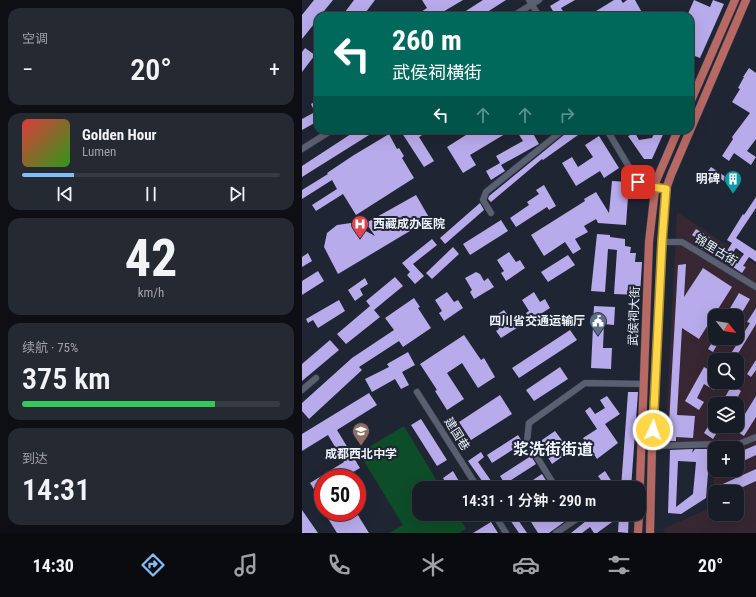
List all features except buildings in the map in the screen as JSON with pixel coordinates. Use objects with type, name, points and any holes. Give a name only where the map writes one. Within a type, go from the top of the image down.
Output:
[{"type":"main road","points":[[694,94],[735,0]]},
{"type":"main road","name":"武侯祠大街","points":[[694,121],[746,0]]},
{"type":"main road","name":"武侯祠大街","points":[[640,481],[649,242],[655,188],[659,173],[676,134]]},
{"type":"main road","name":"武侯祠大街","points":[[650,533],[652,446],[666,189],[689,134]]},
{"type":"main road","points":[[638,533],[639,521]]},
{"type":"street","points":[[518,12],[531,2],[539,0]]},
{"type":"street","points":[[531,2],[537,12]]},
{"type":"street","points":[[302,149],[326,134]]},
{"type":"street","points":[[491,213],[483,200],[486,192],[558,134]]},
{"type":"street","points":[[609,134],[638,182],[644,186],[666,189]]},
{"type":"street","name":"锦里古街","points":[[662,242],[682,242],[756,287]]},
{"type":"street","points":[[302,390],[316,378]]},
{"type":"street","points":[[552,481],[527,441],[529,423],[585,383],[644,384]]},
{"type":"street","name":"建国巷","points":[[417,392],[474,481]]},
{"type":"street","points":[[744,442],[756,437]]},
{"type":"street","points":[[652,446],[708,444]]},
{"type":"street","points":[[498,521],[506,533]]},
{"type":"street","points":[[556,533],[574,521]]},
{"type":"shaded area","points":[[677,212],[756,265],[756,533],[665,533],[663,529],[708,509],[708,521],[744,521],[744,485],[714,485],[714,477],[744,477],[744,441],[708,441],[708,448],[665,447]]},
{"type":"green space","points":[[404,426],[437,481],[412,481],[412,521],[461,521],[466,529],[459,533],[389,533],[403,525],[359,453]]},
{"type":"place","name":"明碑","points":[[733,194]]},
{"type":"place","name":"西藏成办医院","points":[[360,239]]},
{"type":"place","name":"四川省交通运输厅","points":[[598,336]]},
{"type":"place","name":"成都西北中学","points":[[361,446]]},
{"type":"district","name":"浆洗街街道","points":[[553,449]]},
{"type":"route","points":[[638,182],[644,186],[666,189],[653,430]]}]
